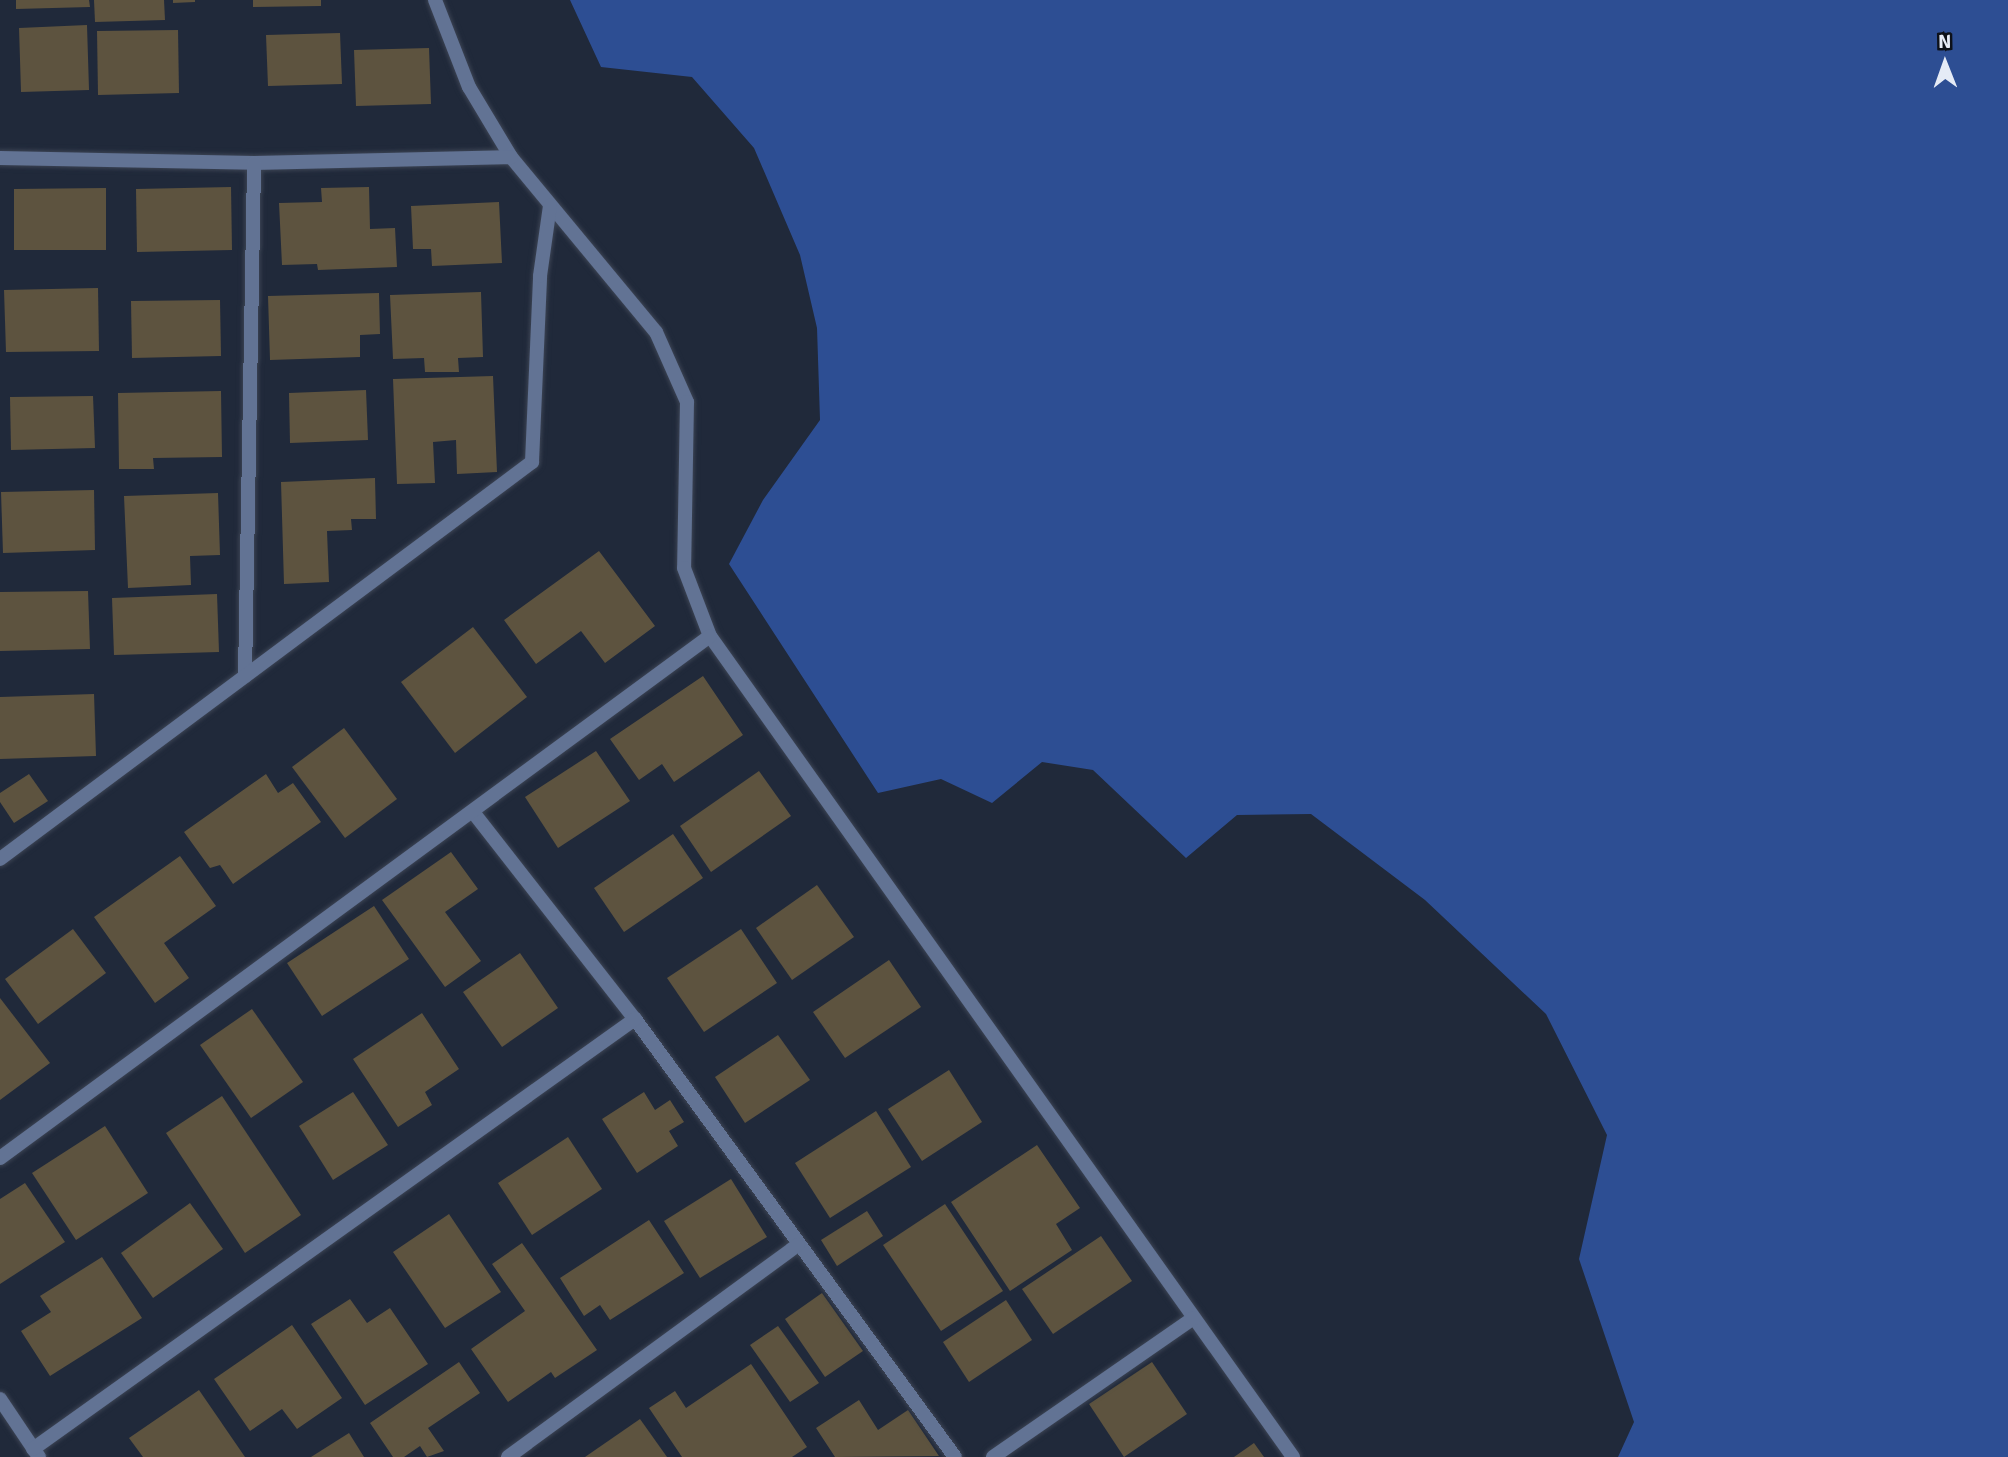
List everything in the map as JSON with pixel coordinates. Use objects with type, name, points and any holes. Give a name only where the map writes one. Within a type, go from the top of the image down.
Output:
[{"type":"street","points":[[435,0],[469,87],[511,157],[656,332],[687,402],[684,568],[710,636],[1293,1457]]},
{"type":"street","points":[[0,158],[254,163],[511,157]]},
{"type":"street","points":[[245,676],[254,163]]},
{"type":"street","points":[[0,859],[532,462],[540,275],[550,206]]},
{"type":"street","points":[[0,1158],[710,636]]},
{"type":"street","points":[[473,812],[635,1019],[955,1457]]},
{"type":"street","points":[[0,1399],[36,1453],[635,1019]]},
{"type":"street","points":[[508,1457],[798,1245]]},
{"type":"street","points":[[993,1457],[1194,1318]]},
{"type":"shaded area","points":[[570,0],[2008,0],[2008,1457],[1618,1457],[1634,1422],[1579,1259],[1607,1135],[1546,1014],[1425,900],[1311,814],[1237,815],[1186,858],[1093,770],[1042,762],[992,803],[941,779],[878,793],[729,564],[763,500],[820,420],[817,328],[800,255],[754,148],[692,77],[601,67]]},
{"type":"building","points":[[16,0],[89,0],[90,7],[16,9]]},
{"type":"building","points":[[94,0],[164,0],[165,20],[95,22]]},
{"type":"building","points":[[173,0],[195,0],[195,2],[173,3]]},
{"type":"building","points":[[253,0],[321,0],[321,6],[253,7]]},
{"type":"building","points":[[87,25],[89,90],[21,92],[19,28]]},
{"type":"building","points":[[178,30],[179,93],[98,95],[97,31]]},
{"type":"building","points":[[340,33],[342,84],[268,86],[266,35]]},
{"type":"building","points":[[429,48],[431,104],[356,106],[354,50]]},
{"type":"building","points":[[231,187],[232,250],[137,252],[136,189]]},
{"type":"building","points":[[369,187],[370,229],[395,228],[397,267],[318,270],[317,264],[282,265],[279,203],[322,202],[321,188]]},
{"type":"building","points":[[106,188],[106,250],[14,250],[14,189]]},
{"type":"building","points":[[499,202],[502,263],[432,266],[431,249],[413,249],[411,206]]},
{"type":"building","points":[[98,288],[99,351],[6,352],[4,290]]},
{"type":"building","points":[[481,292],[483,357],[458,358],[459,372],[425,372],[424,358],[393,359],[390,295]]},
{"type":"building","points":[[379,293],[380,334],[360,335],[360,357],[270,360],[268,296]]},
{"type":"building","points":[[220,300],[221,356],[132,358],[131,301]]},
{"type":"building","points":[[493,376],[497,472],[457,474],[456,440],[433,442],[435,483],[397,484],[393,379]]},
{"type":"building","points":[[366,390],[368,440],[290,443],[289,393]]},
{"type":"building","points":[[221,391],[222,457],[153,458],[154,469],[119,469],[118,393]]},
{"type":"building","points":[[93,396],[95,448],[11,450],[10,397]]},
{"type":"building","points":[[375,478],[376,519],[351,519],[352,530],[327,531],[329,582],[284,584],[281,482]]},
{"type":"building","points":[[94,490],[95,550],[3,553],[1,492]]},
{"type":"building","points":[[218,493],[220,555],[190,556],[191,585],[128,588],[124,496]]},
{"type":"building","points":[[599,551],[655,626],[605,663],[581,631],[536,664],[504,620]]},
{"type":"building","points":[[88,591],[90,649],[0,651],[0,592]]},
{"type":"building","points":[[217,594],[219,652],[114,655],[112,598]]},
{"type":"building","points":[[473,627],[527,697],[455,753],[401,682]]},
{"type":"building","points":[[703,676],[743,735],[674,782],[662,764],[639,780],[610,739]]},
{"type":"building","points":[[94,694],[96,756],[0,759],[0,697]]},
{"type":"building","points":[[344,728],[397,799],[345,838],[292,767]]},
{"type":"building","points":[[596,751],[630,801],[558,848],[525,797]]},
{"type":"building","points":[[759,771],[791,816],[711,872],[680,826]]},
{"type":"building","points":[[29,774],[48,801],[14,823],[0,802],[0,793]]},
{"type":"building","points":[[266,774],[278,793],[293,783],[321,822],[233,884],[220,865],[210,868],[184,832]]},
{"type":"building","points":[[673,834],[703,878],[624,932],[594,888]]},
{"type":"building","points":[[451,852],[478,889],[445,912],[481,961],[445,987],[382,900]]},
{"type":"building","points":[[180,856],[216,906],[164,943],[189,978],[155,1003],[94,917]]},
{"type":"building","points":[[817,885],[854,937],[792,980],[756,928]]},
{"type":"building","points":[[374,906],[409,959],[322,1016],[287,963]]},
{"type":"building","points":[[73,929],[106,973],[38,1024],[5,979]]},
{"type":"building","points":[[741,929],[777,983],[704,1032],[667,978]]},
{"type":"building","points":[[520,953],[558,1008],[502,1047],[463,992]]},
{"type":"building","points":[[889,960],[921,1007],[845,1058],[813,1012]]},
{"type":"building","points":[[0,998],[50,1063],[0,1100]]},
{"type":"building","points":[[252,1009],[303,1082],[251,1118],[200,1045]]},
{"type":"building","points":[[422,1013],[459,1069],[425,1092],[432,1105],[398,1127],[353,1059]]},
{"type":"building","points":[[778,1035],[810,1080],[745,1123],[715,1077]]},
{"type":"building","points":[[949,1070],[982,1122],[922,1161],[888,1109]]},
{"type":"building","points":[[353,1092],[388,1145],[333,1180],[299,1126]]},
{"type":"building","points":[[644,1092],[655,1110],[670,1100],[684,1122],[669,1131],[678,1146],[637,1173],[602,1119]]},
{"type":"building","points":[[222,1096],[301,1215],[245,1253],[166,1133]]},
{"type":"building","points":[[876,1111],[911,1167],[830,1218],[795,1163]]},
{"type":"building","points":[[105,1126],[148,1193],[76,1240],[32,1173]]},
{"type":"building","points":[[568,1137],[602,1189],[532,1235],[498,1183]]},
{"type":"building","points":[[1037,1145],[1080,1208],[1056,1224],[1072,1250],[1010,1291],[951,1202]]},
{"type":"building","points":[[731,1179],[767,1237],[700,1278],[664,1221]]},
{"type":"building","points":[[25,1183],[65,1242],[0,1284],[0,1199]]},
{"type":"building","points":[[190,1203],[223,1249],[153,1298],[121,1253]]},
{"type":"building","points":[[945,1204],[1003,1291],[941,1331],[883,1245]]},
{"type":"building","points":[[867,1211],[883,1236],[837,1266],[821,1240]]},
{"type":"building","points":[[449,1214],[501,1292],[445,1328],[393,1252]]},
{"type":"building","points":[[649,1220],[684,1273],[610,1320],[600,1305],[584,1316],[560,1278]]},
{"type":"building","points":[[1101,1236],[1132,1281],[1053,1334],[1022,1289]]},
{"type":"building","points":[[522,1243],[597,1350],[555,1378],[551,1372],[508,1402],[471,1349],[525,1311],[492,1264]]},
{"type":"building","points":[[102,1257],[142,1318],[50,1376],[21,1331],[51,1312],[40,1296]]},
{"type":"building","points":[[822,1293],[863,1351],[825,1377],[785,1319]]},
{"type":"building","points":[[350,1299],[367,1323],[390,1308],[428,1364],[365,1405],[311,1324]]},
{"type":"building","points":[[1006,1300],[1032,1340],[969,1382],[943,1342]]},
{"type":"building","points":[[292,1325],[342,1398],[297,1429],[282,1409],[250,1431],[214,1379]]},
{"type":"building","points":[[778,1326],[819,1383],[790,1402],[750,1345]]},
{"type":"building","points":[[459,1362],[480,1393],[428,1428],[444,1451],[427,1457],[420,1446],[404,1457],[393,1457],[370,1423]]},
{"type":"building","points":[[1152,1362],[1187,1414],[1124,1457],[1089,1404]]},
{"type":"building","points":[[751,1364],[807,1447],[792,1457],[682,1457],[649,1408],[675,1391],[686,1408]]},
{"type":"building","points":[[199,1390],[245,1457],[143,1457],[129,1438]]},
{"type":"building","points":[[859,1400],[878,1430],[908,1410],[939,1456],[835,1457],[816,1428]]},
{"type":"building","points":[[640,1419],[667,1457],[585,1457]]},
{"type":"building","points":[[349,1433],[364,1457],[311,1457]]},
{"type":"building","points":[[1254,1443],[1264,1457],[1234,1457]]}]
